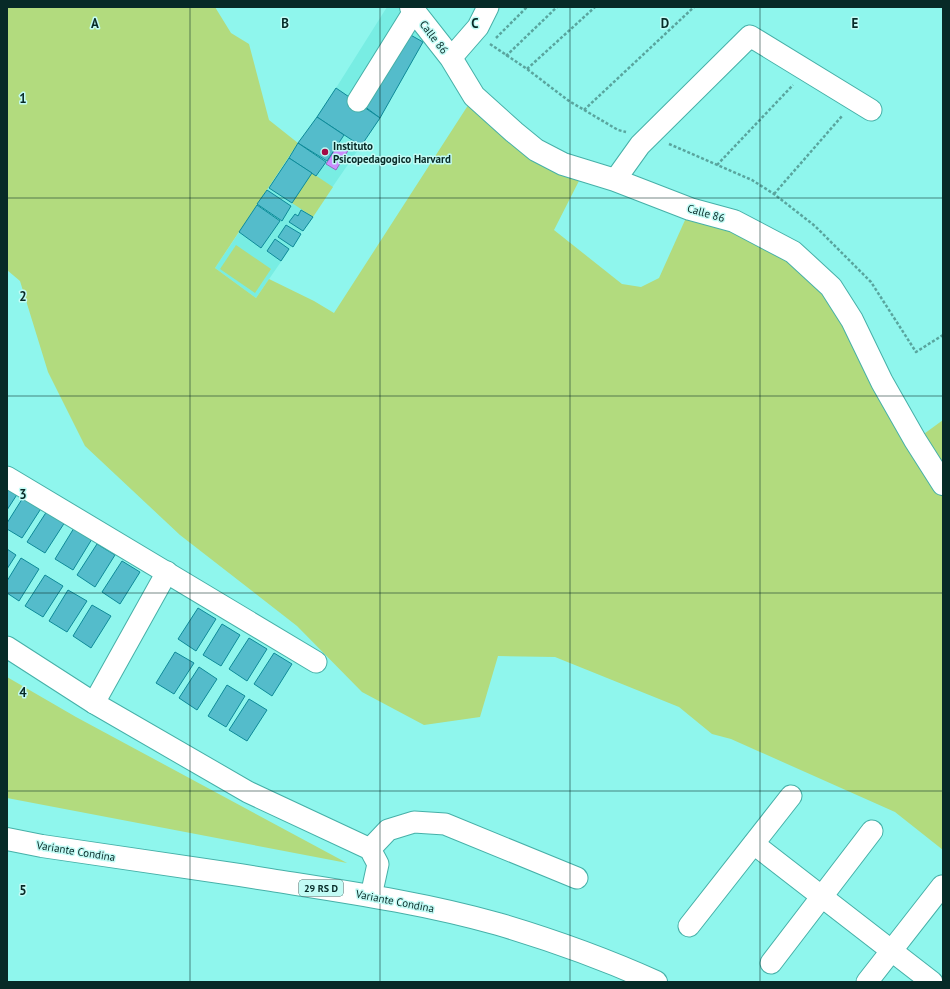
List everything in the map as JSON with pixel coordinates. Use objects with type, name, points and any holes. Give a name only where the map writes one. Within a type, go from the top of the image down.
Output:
[{"type":"main road","name":"Calle 86","points":[[412,9],[451,58],[474,96],[536,150],[563,164],[615,180],[690,209],[734,221],[793,252],[831,287],[842,303],[915,440],[943,484]]},
{"type":"main road","name":"Variante Condina","points":[[7,839],[50,847],[371,896],[444,911],[498,924],[566,946],[627,969],[656,982]]},
{"type":"street","points":[[451,58],[478,27],[488,7]]},
{"type":"street","points":[[358,101],[412,9]]},
{"type":"street","points":[[615,180],[640,145],[750,36],[864,106]]},
{"type":"street","points":[[7,477],[316,662]]},
{"type":"street","points":[[94,702],[167,572]]},
{"type":"street","points":[[7,647],[94,702],[248,792],[370,850],[378,864],[371,896]]},
{"type":"street","points":[[690,926],[791,796]]},
{"type":"street","points":[[370,850],[388,830],[414,822],[445,824],[577,878]]},
{"type":"street","points":[[771,963],[872,831]]},
{"type":"street","points":[[754,844],[932,982]]},
{"type":"street","points":[[867,982],[942,886]]},
{"type":"path","points":[[526,7],[490,44],[527,69],[569,101],[618,130],[658,139],[752,180],[774,194],[815,226],[870,282],[916,352],[943,335]]},
{"type":"path","points":[[506,56],[557,7]]},
{"type":"path","points":[[527,69],[595,7]]},
{"type":"path","points":[[584,110],[694,7]]},
{"type":"path","points":[[717,165],[806,71]]},
{"type":"path","points":[[774,194],[864,106]]},
{"type":"shaded area","points":[[7,7],[215,7],[231,33],[249,44],[269,120],[298,143],[215,268],[256,298],[269,279],[314,301],[334,313],[474,96],[584,171],[554,230],[622,284],[641,287],[659,278],[690,209],[807,265],[917,439],[943,420],[943,850],[895,812],[731,739],[712,734],[679,707],[555,657],[498,656],[480,717],[424,725],[362,692],[297,626],[180,535],[85,446],[48,372],[20,281],[7,270]]},
{"type":"shaded area","name":"Instituto Psicopedagogico Harvard","points":[[387,7],[404,7],[428,36],[423,42],[380,118],[256,298],[215,268],[336,88]]},
{"type":"shaded area","points":[[339,143],[349,149],[336,170],[326,164]]},
{"type":"shaded area","points":[[312,173],[333,187],[313,217],[292,203]]},
{"type":"shaded area","points":[[236,245],[271,269],[255,293],[220,269]]},
{"type":"shaded area","points":[[7,677],[76,717],[347,863],[7,798]]},
{"type":"building","points":[[407,33],[423,42],[380,118],[364,106]]},
{"type":"building","points":[[336,88],[380,118],[361,146],[317,117]]},
{"type":"building","points":[[317,117],[344,135],[327,161],[298,143]]},
{"type":"building","points":[[298,143],[326,162],[316,176],[289,158]]},
{"type":"building","points":[[289,158],[312,173],[292,203],[269,188]]},
{"type":"building","points":[[267,190],[291,206],[282,221],[257,204]]},
{"type":"building","points":[[257,205],[280,221],[261,248],[239,232]]},
{"type":"building","points":[[301,210],[313,217],[303,231],[289,222],[295,214],[298,216]]},
{"type":"building","points":[[286,225],[301,234],[293,247],[278,237]]},
{"type":"building","points":[[275,239],[289,249],[281,261],[267,251]]},
{"type":"building","points":[[7,486],[18,493],[7,510]]},
{"type":"building","points":[[24,496],[42,507],[22,538],[7,529],[7,523]]},
{"type":"building","points":[[47,511],[65,522],[45,553],[27,542]]},
{"type":"building","points":[[74,528],[92,539],[73,570],[55,559]]},
{"type":"building","points":[[97,544],[115,555],[95,587],[77,575]]},
{"type":"building","points":[[7,549],[16,555],[7,569]]},
{"type":"building","points":[[21,558],[39,569],[19,601],[7,593],[7,581]]},
{"type":"building","points":[[122,561],[140,572],[120,604],[102,592]]},
{"type":"building","points":[[45,575],[63,586],[43,617],[25,606]]},
{"type":"building","points":[[68,590],[87,601],[67,632],[49,621]]},
{"type":"building","points":[[92,605],[111,616],[91,648],[73,636]]},
{"type":"building","points":[[198,608],[216,619],[196,651],[178,639]]},
{"type":"building","points":[[222,624],[240,635],[221,666],[203,655]]},
{"type":"building","points":[[249,638],[267,649],[247,681],[229,669]]},
{"type":"building","points":[[175,652],[194,663],[174,694],[156,683]]},
{"type":"building","points":[[274,653],[292,664],[272,696],[254,684]]},
{"type":"building","points":[[199,667],[217,679],[197,710],[179,698]]},
{"type":"building","points":[[227,685],[245,696],[226,727],[208,716]]},
{"type":"building","points":[[249,699],[267,710],[247,741],[229,730]]},
{"type":"place","name":"Instituto Psicopedagogico Harvard","points":[[325,152]]}]
